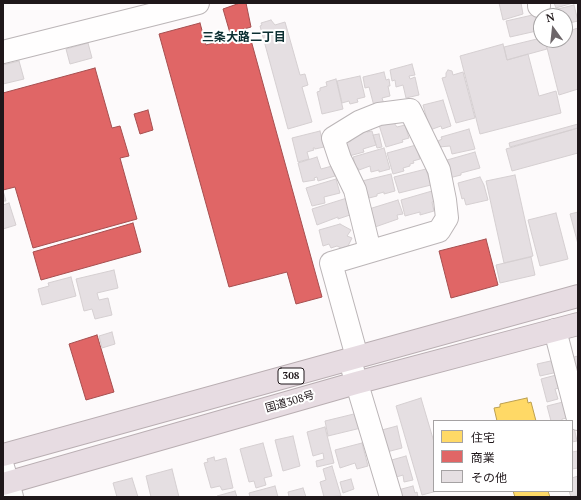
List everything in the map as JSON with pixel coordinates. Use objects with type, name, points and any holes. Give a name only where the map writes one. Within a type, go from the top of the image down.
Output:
[{"type":"highway","name":"308","points":[[3,455],[578,296]]},
{"type":"highway","name":"国道308号","points":[[6,483],[356,383],[578,324]]},
{"type":"street","points":[[3,52],[198,3]]},
{"type":"street","points":[[370,251],[355,190],[340,159],[333,138],[359,122],[379,114],[410,110],[439,170],[446,200],[447,218],[438,231],[331,263],[353,358],[356,383],[391,497]]},
{"type":"street","points":[[555,330],[578,419]]},
{"type":"building: 住宅","points":[[527,398],[528,403],[531,402],[536,420],[497,420],[494,408],[500,407],[500,404]]},
{"type":"building: 住宅","points":[[513,492],[548,492],[550,497],[515,497]]},
{"type":"building: 商業","points":[[240,3],[246,3],[251,27],[230,33],[223,9]]},
{"type":"building: 商業","points":[[200,23],[206,45],[249,33],[322,297],[296,304],[287,272],[229,287],[159,34]]},
{"type":"building: 商業","points":[[95,68],[112,128],[120,126],[129,156],[120,158],[137,219],[33,248],[15,187],[3,190],[3,93]]},
{"type":"building: 商業","points":[[148,110],[153,130],[140,134],[134,114]]},
{"type":"building: 商業","points":[[133,223],[141,252],[41,280],[33,252]]},
{"type":"building: 商業","points":[[486,239],[498,285],[451,298],[439,251]]},
{"type":"building: 商業","points":[[97,335],[114,392],[86,400],[69,344]]},
{"type":"building: その他","points":[[499,3],[521,3],[523,14],[503,20]]},
{"type":"building: その他","points":[[554,3],[573,3],[556,8]]},
{"type":"building: その他","points":[[574,5],[578,21],[573,22],[573,8],[562,8]]},
{"type":"building: その他","points":[[533,15],[533,32],[510,37],[506,21]]},
{"type":"building: その他","points":[[271,20],[275,25],[285,22],[300,75],[305,74],[308,85],[302,87],[312,122],[288,129],[260,26],[262,25],[261,23]]},
{"type":"building: その他","points":[[578,28],[578,89],[559,95],[547,48],[573,48],[573,30]]},
{"type":"building: その他","points":[[533,40],[533,48],[547,49],[507,60],[504,47]]},
{"type":"building: その他","points":[[88,43],[92,58],[70,64],[66,49]]},
{"type":"building: その他","points":[[503,44],[507,60],[528,54],[539,96],[556,91],[561,113],[480,134],[460,56]]},
{"type":"building: その他","points":[[19,61],[24,79],[3,84],[3,65]]},
{"type":"building: その他","points":[[412,64],[415,75],[409,76],[410,79],[415,77],[419,95],[406,98],[403,85],[396,87],[395,80],[392,81],[390,70]]},
{"type":"building: その他","points":[[448,70],[452,71],[453,75],[463,72],[475,118],[456,123],[442,78],[446,77]]},
{"type":"building: その他","points":[[384,72],[386,80],[389,79],[390,86],[388,86],[390,96],[382,98],[384,104],[374,106],[369,87],[365,88],[363,77]]},
{"type":"building: その他","points":[[360,76],[365,97],[357,99],[358,102],[350,104],[349,101],[342,103],[337,81]]},
{"type":"building: その他","points":[[336,79],[343,109],[322,114],[317,92],[320,91],[320,88],[327,86],[326,82]]},
{"type":"building: その他","points":[[443,100],[451,126],[442,129],[441,126],[430,130],[423,105]]},
{"type":"building: その他","points":[[394,123],[397,127],[405,125],[409,138],[402,140],[403,142],[386,147],[379,125]]},
{"type":"building: その他","points":[[578,124],[578,128],[510,147],[509,143]]},
{"type":"building: その他","points":[[578,128],[578,153],[512,171],[506,149]]},
{"type":"building: その他","points":[[469,129],[475,149],[452,154],[450,146],[439,147],[438,141],[442,139],[441,137]]},
{"type":"building: その他","points":[[367,130],[367,132],[372,131],[376,145],[363,149],[364,152],[349,156],[345,142],[351,141],[349,135]]},
{"type":"building: その他","points":[[320,131],[324,147],[313,148],[314,150],[307,152],[309,159],[298,162],[292,138]]},
{"type":"building: その他","points":[[379,134],[382,147],[377,148],[373,135]]},
{"type":"building: その他","points":[[416,145],[420,159],[413,161],[414,163],[410,164],[410,166],[403,168],[404,171],[393,174],[387,153]]},
{"type":"building: その他","points":[[384,148],[390,169],[379,172],[379,170],[371,172],[370,166],[359,170],[356,168],[353,157]]},
{"type":"building: その他","points":[[475,152],[480,168],[449,178],[445,166],[449,165],[447,160]]},
{"type":"building: その他","points":[[317,157],[321,169],[332,166],[335,176],[318,181],[317,177],[314,178],[315,180],[303,182],[298,163]]},
{"type":"building: その他","points":[[426,169],[431,185],[399,193],[394,177]]},
{"type":"building: その他","points":[[391,174],[395,191],[384,194],[384,192],[369,198],[368,194],[365,195],[362,181]]},
{"type":"building: その他","points":[[515,175],[533,256],[504,263],[486,181]]},
{"type":"building: その他","points":[[480,177],[488,200],[466,205],[464,198],[462,199],[458,183]]},
{"type":"building: その他","points":[[336,179],[340,193],[324,197],[325,203],[312,206],[306,188]]},
{"type":"building: その他","points":[[432,191],[435,201],[432,202],[434,211],[420,215],[420,212],[405,216],[401,200]]},
{"type":"building: その他","points":[[4,194],[6,201],[3,201],[3,195]]},
{"type":"building: その他","points":[[347,198],[350,206],[347,207],[350,215],[338,219],[338,217],[317,225],[312,209]]},
{"type":"building: その他","points":[[398,200],[403,214],[397,215],[398,219],[375,227],[369,209]]},
{"type":"building: その他","points":[[9,203],[16,225],[3,229],[3,205]]},
{"type":"building: その他","points":[[578,212],[578,244],[570,214]]},
{"type":"building: その他","points":[[556,213],[568,259],[540,266],[528,220]]},
{"type":"building: その他","points":[[340,224],[351,230],[347,236],[352,238],[347,248],[344,247],[343,249],[337,246],[331,248],[329,244],[323,246],[319,230]]},
{"type":"building: その他","points":[[531,257],[535,275],[500,283],[496,265]]},
{"type":"building: その他","points":[[114,270],[118,288],[97,293],[99,300],[108,298],[112,315],[95,319],[92,309],[84,311],[76,279]]},
{"type":"building: その他","points":[[71,277],[76,296],[42,305],[38,289],[49,286],[48,283]]},
{"type":"building: その他","points":[[112,332],[115,344],[102,348],[99,336]]},
{"type":"building: その他","points":[[578,356],[578,367],[573,368],[570,358]]},
{"type":"building: その他","points":[[555,360],[558,372],[540,376],[537,364]]},
{"type":"building: その他","points":[[560,374],[564,387],[555,389],[558,399],[547,402],[541,379]]},
{"type":"building: その他","points":[[421,398],[433,439],[433,492],[422,495],[396,406]]},
{"type":"building: その他","points":[[567,401],[572,417],[562,420],[551,420],[547,406]]},
{"type":"building: その他","points":[[358,413],[361,428],[328,436],[325,421]]},
{"type":"building: その他","points":[[397,426],[402,448],[383,453],[378,431]]},
{"type":"building: その他","points":[[325,427],[334,463],[317,467],[316,461],[324,459],[323,453],[313,456],[307,432]]},
{"type":"building: その他","points":[[573,427],[574,427],[577,441],[573,442]]},
{"type":"building: その他","points":[[293,436],[300,466],[283,471],[275,440]]},
{"type":"building: その他","points":[[263,443],[272,476],[264,478],[266,485],[256,488],[254,481],[249,482],[240,449]]},
{"type":"building: その他","points":[[362,443],[368,466],[357,469],[355,463],[340,468],[335,450]]},
{"type":"building: その他","points":[[578,451],[578,468],[573,469],[573,452]]},
{"type":"building: その他","points":[[406,456],[413,480],[404,482],[403,475],[393,478],[388,461]]},
{"type":"building: その他","points":[[214,457],[215,461],[226,458],[233,488],[222,490],[220,486],[211,488],[204,463],[208,462],[207,459]]},
{"type":"building: その他","points":[[332,466],[341,496],[324,497],[320,482],[326,480],[323,469]]},
{"type":"building: その他","points":[[172,469],[179,497],[151,497],[146,476]]},
{"type":"building: その他","points":[[578,476],[578,495],[571,497],[569,492],[573,492],[573,478]]},
{"type":"building: その他","points":[[132,478],[138,497],[117,497],[113,483]]},
{"type":"building: その他","points":[[351,479],[354,489],[343,493],[340,482]]},
{"type":"building: その他","points":[[275,486],[278,497],[250,497],[249,493]]},
{"type":"building: その他","points":[[413,486],[418,497],[400,497],[398,490]]},
{"type":"building: その他","points":[[303,488],[306,497],[289,497],[288,492]]},
{"type":"building: その他","points":[[235,491],[237,497],[217,496]]},
{"type":"district","name":"三条大路二丁目","points":[[244,38]]}]
